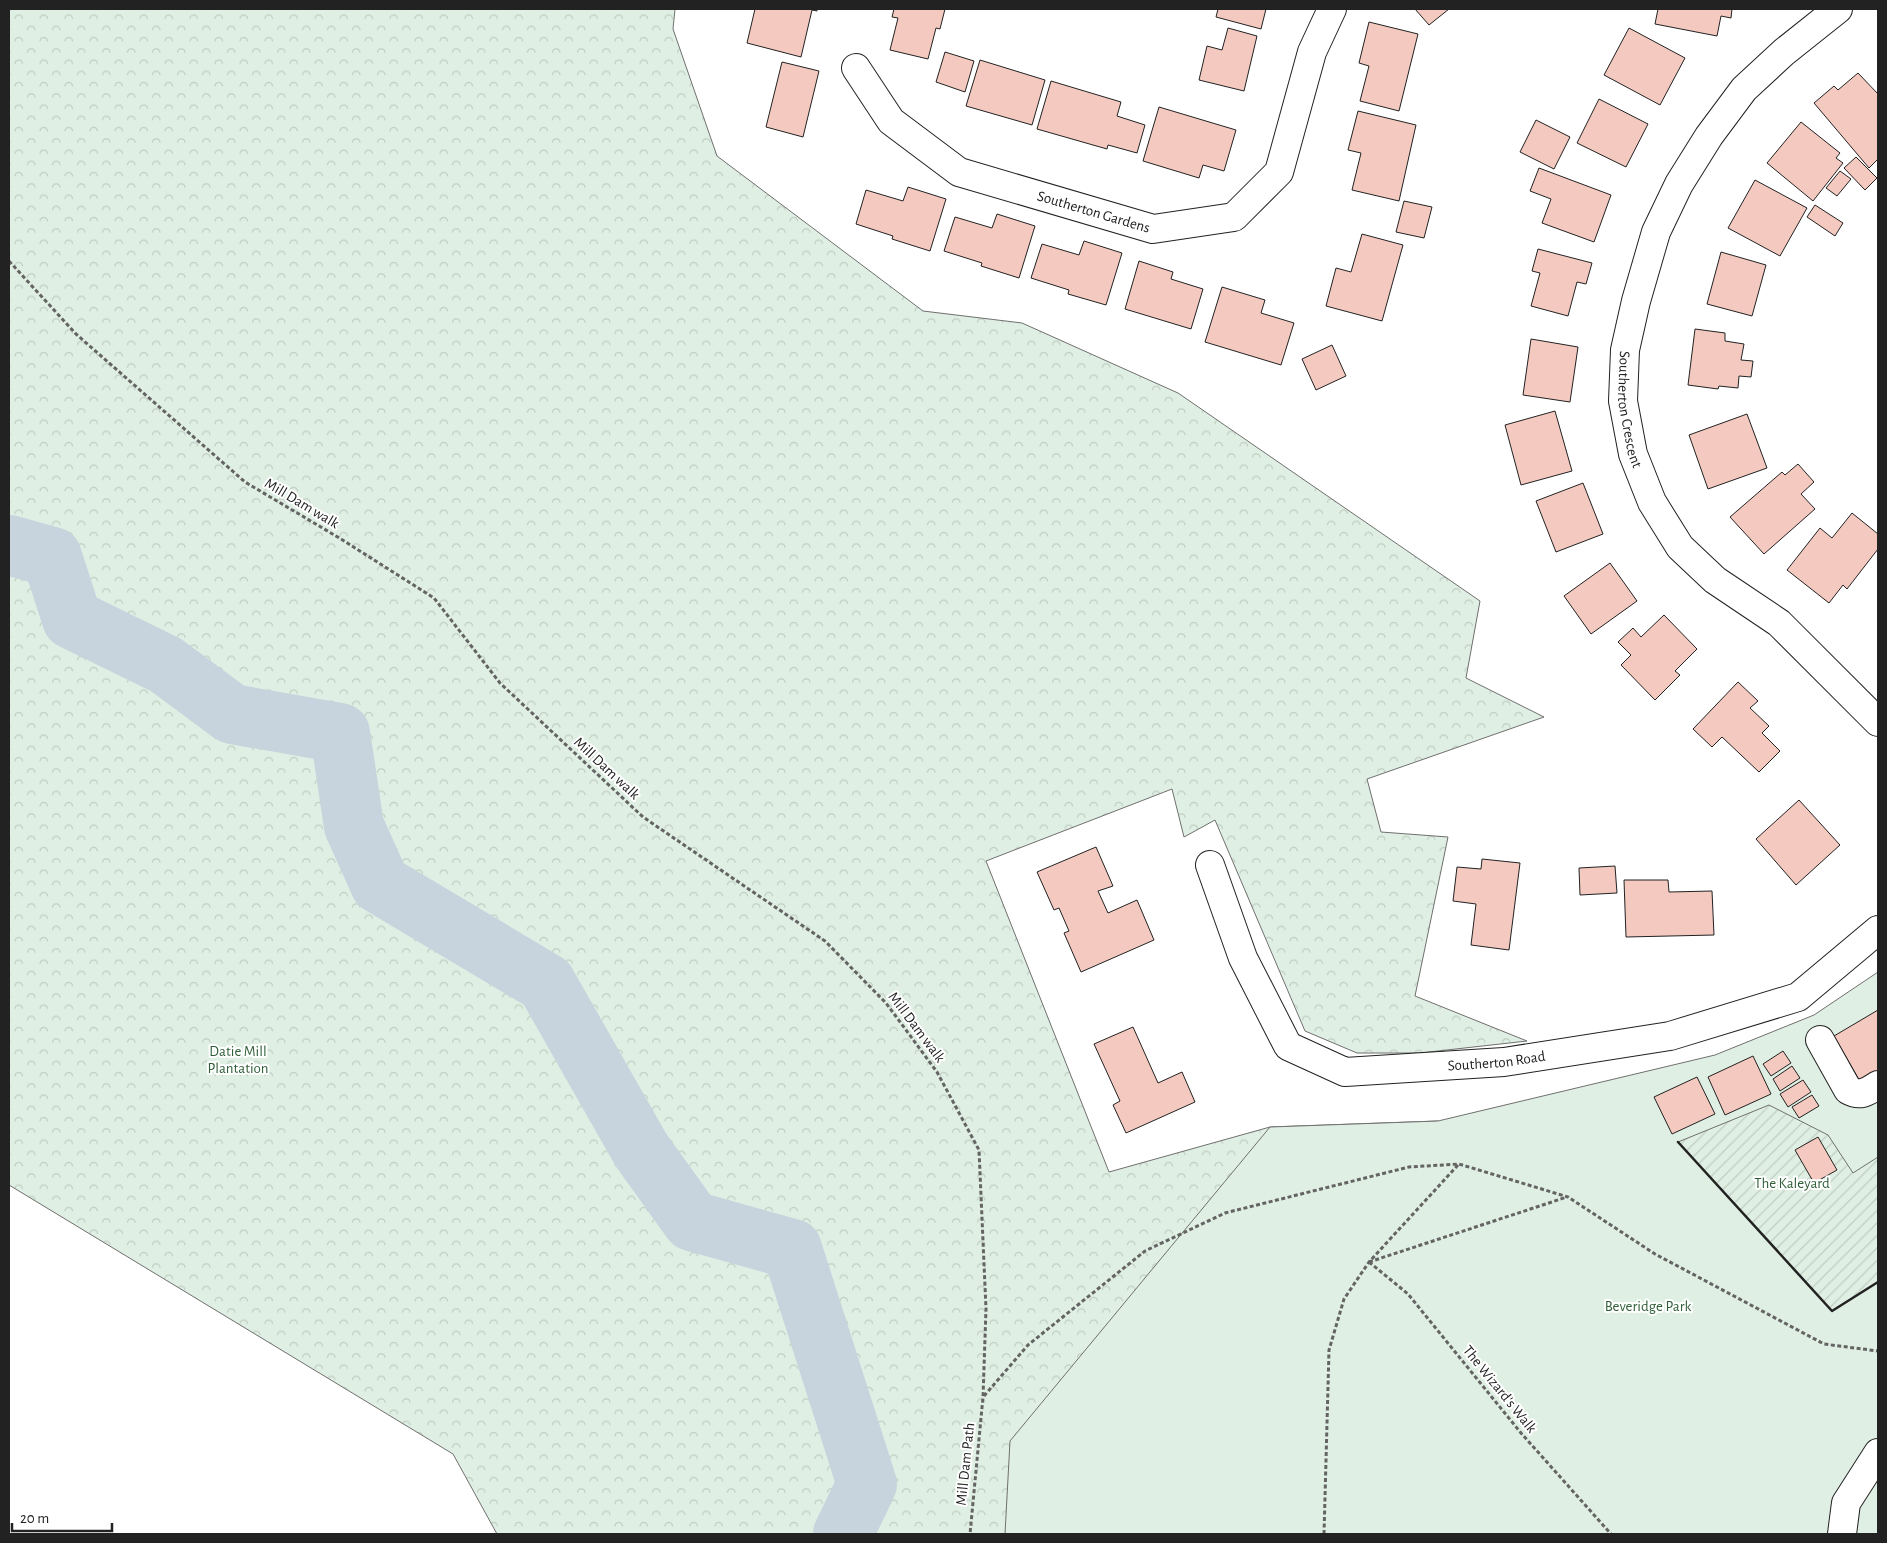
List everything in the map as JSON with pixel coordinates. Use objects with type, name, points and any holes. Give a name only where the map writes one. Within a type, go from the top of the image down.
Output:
[{"type":"street","name":"Southerton Gardens","points":[[856,68],[891,121],[959,172],[1153,229],[1234,217],[1279,172],[1312,52],[1332,9]]},
{"type":"street","name":"Southerton Crescent","points":[[1838,9],[1784,52],[1744,89],[1708,136],[1678,184],[1656,232],[1636,301],[1625,350],[1623,401],[1633,454],[1652,502],[1680,547],[1715,580],[1779,623],[1878,722]]},
{"type":"street","name":"Southerton Road","points":[[1210,865],[1243,958],[1288,1046],[1345,1072],[1504,1062],[1670,1036],[1798,997],[1878,930]]},
{"type":"street","points":[[1820,1040],[1848,1090],[1855,1094],[1865,1094],[1878,1085]]},
{"type":"street","points":[[1842,1534],[1846,1503],[1878,1453]]},
{"type":"path","name":"Mill Dam walk","points":[[9,261],[76,334],[245,482],[341,539],[434,598],[500,683],[643,817],[825,941],[886,1003],[937,1072],[979,1150],[986,1308],[983,1397]]},
{"type":"path","points":[[983,1397],[1028,1345],[1145,1251],[1225,1213],[1409,1167],[1459,1164],[1568,1196],[1655,1254],[1824,1344],[1878,1351]]},
{"type":"path","points":[[1324,1534],[1329,1350],[1344,1299],[1368,1262],[1459,1164]]},
{"type":"path","points":[[1368,1262],[1568,1196]]},
{"type":"path","name":"The Wizard's Walk","points":[[1368,1262],[1408,1294],[1522,1433],[1611,1534]]},
{"type":"path","name":"Mill Dam Path","points":[[970,1534],[983,1397]]},
{"type":"green space","name":"Datie Mill Plantation","points":[[9,9],[675,9],[673,29],[717,156],[923,311],[1022,323],[1178,393],[1480,601],[1466,678],[1544,717],[1367,779],[1381,832],[1448,837],[1415,996],[1527,1041],[1420,1053],[1357,1053],[1305,1031],[1215,820],[1184,837],[1172,789],[986,861],[1109,1172],[1270,1127],[1438,1121],[1796,1534],[497,1534],[453,1454],[9,1185]]},
{"type":"green space","name":"Beveridge Park","points":[[1878,972],[1878,1534],[1005,1534],[1010,1441],[1270,1127],[1438,1121],[1715,1055],[1814,1015]]},
{"type":"green space","name":"The Kaleyard","points":[[1769,1105],[1828,1135],[1853,1173],[1878,1157],[1878,1282],[1832,1311],[1678,1142]]},
{"type":"building","points":[[755,9],[817,9],[817,11],[812,10],[801,57],[747,43]]},
{"type":"building","points":[[894,9],[945,9],[940,29],[936,28],[928,59],[890,50],[898,18],[892,17]]},
{"type":"building","points":[[1218,9],[1266,9],[1261,29],[1216,17]]},
{"type":"building","points":[[1415,9],[1449,9],[1429,25]]},
{"type":"building","points":[[1658,9],[1732,9],[1731,18],[1721,16],[1717,36],[1655,24]]},
{"type":"building","points":[[1369,22],[1418,34],[1399,111],[1360,101],[1369,66],[1359,63]]},
{"type":"building","points":[[1228,28],[1257,36],[1244,91],[1199,80],[1207,46],[1222,50]]},
{"type":"building","points":[[1629,28],[1685,58],[1660,105],[1604,75]]},
{"type":"building","points":[[945,52],[974,61],[965,92],[936,82]]},
{"type":"building","points":[[980,60],[1045,80],[1032,125],[966,106]]},
{"type":"building","points":[[782,62],[819,71],[803,137],[766,127]]},
{"type":"building","points":[[1858,73],[1878,94],[1878,159],[1869,168],[1814,103],[1834,86],[1838,90]]},
{"type":"building","points":[[1051,81],[1121,102],[1117,116],[1145,125],[1137,153],[1108,145],[1107,149],[1037,129]]},
{"type":"building","points":[[1599,99],[1648,124],[1626,167],[1577,143]]},
{"type":"building","points":[[1159,107],[1236,130],[1224,171],[1203,165],[1199,178],[1143,161]]},
{"type":"building","points":[[1358,111],[1416,125],[1399,201],[1352,190],[1361,153],[1348,150]]},
{"type":"building","points":[[1536,120],[1570,137],[1554,169],[1520,152]]},
{"type":"building","points":[[1801,122],[1840,153],[1836,158],[1843,163],[1813,201],[1767,163]]},
{"type":"building","points":[[1856,157],[1877,178],[1865,190],[1844,168]]},
{"type":"building","points":[[1539,168],[1611,195],[1594,242],[1542,223],[1551,199],[1530,191]]},
{"type":"building","points":[[1840,171],[1851,179],[1837,196],[1826,188]]},
{"type":"building","points":[[1755,180],[1807,208],[1780,256],[1728,228]]},
{"type":"building","points":[[908,187],[946,199],[930,251],[892,239],[893,236],[856,224],[866,190],[903,201]]},
{"type":"building","points":[[1404,201],[1432,207],[1424,238],[1396,232]]},
{"type":"building","points":[[1815,205],[1843,223],[1835,236],[1807,217]]},
{"type":"building","points":[[997,214],[1035,226],[1019,278],[981,266],[982,263],[944,251],[955,217],[992,228]]},
{"type":"building","points":[[1362,234],[1403,245],[1382,321],[1326,306],[1336,268],[1351,272]]},
{"type":"building","points":[[1084,241],[1122,253],[1106,305],[1068,294],[1069,290],[1031,278],[1042,244],[1079,255]]},
{"type":"building","points":[[1538,249],[1592,263],[1586,284],[1577,282],[1568,316],[1531,306],[1540,273],[1532,271]]},
{"type":"building","points":[[1721,252],[1766,265],[1752,316],[1707,304]]},
{"type":"building","points":[[1139,261],[1173,272],[1171,279],[1203,289],[1191,329],[1125,309]]},
{"type":"building","points":[[1222,287],[1265,300],[1261,313],[1294,323],[1281,365],[1205,342]]},
{"type":"building","points":[[1695,329],[1725,333],[1725,341],[1744,344],[1741,360],[1753,361],[1751,377],[1739,376],[1738,388],[1719,386],[1718,389],[1688,385]]},
{"type":"building","points":[[1531,339],[1578,347],[1570,402],[1523,395]]},
{"type":"building","points":[[1332,345],[1346,376],[1316,390],[1302,359]]},
{"type":"building","points":[[1555,411],[1572,471],[1521,485],[1505,425]]},
{"type":"building","points":[[1747,414],[1767,468],[1708,489],[1689,435]]},
{"type":"building","points":[[1798,464],[1814,482],[1801,494],[1815,509],[1764,554],[1730,517],[1782,472],[1785,475]]},
{"type":"building","points":[[1583,483],[1603,534],[1556,552],[1536,501]]},
{"type":"building","points":[[1852,513],[1878,534],[1878,549],[1847,589],[1843,585],[1829,603],[1787,570],[1820,528],[1832,538]]},
{"type":"building","points":[[1610,563],[1637,601],[1591,634],[1564,596]]},
{"type":"building","points":[[1664,615],[1697,649],[1675,671],[1680,675],[1655,700],[1621,665],[1631,655],[1618,642],[1633,628],[1641,637]]},
{"type":"building","points":[[1738,682],[1758,701],[1750,708],[1769,726],[1762,733],[1780,751],[1759,772],[1722,737],[1712,747],[1693,729]]},
{"type":"building","points":[[1799,800],[1840,845],[1796,885],[1756,839]]},
{"type":"building","points":[[1096,847],[1113,886],[1098,891],[1108,913],[1137,900],[1154,940],[1081,972],[1064,933],[1069,931],[1059,908],[1054,910],[1037,872]]},
{"type":"building","points":[[1482,859],[1520,863],[1509,950],[1471,945],[1476,904],[1453,901],[1457,867],[1481,869]]},
{"type":"building","points":[[1615,866],[1617,893],[1580,895],[1579,868]]},
{"type":"building","points":[[1624,880],[1668,880],[1669,892],[1712,891],[1714,935],[1626,937]]},
{"type":"building","points":[[1878,1010],[1878,1076],[1862,1085],[1834,1036]]},
{"type":"building","points":[[1133,1027],[1158,1083],[1182,1072],[1195,1102],[1126,1133],[1113,1105],[1120,1101],[1094,1044]]},
{"type":"building","points":[[1783,1051],[1791,1063],[1771,1076],[1763,1064]]},
{"type":"building","points":[[1753,1056],[1771,1094],[1725,1115],[1708,1077]]},
{"type":"building","points":[[1792,1066],[1800,1078],[1780,1091],[1773,1079]]},
{"type":"building","points":[[1697,1077],[1715,1114],[1672,1134],[1654,1097]]},
{"type":"building","points":[[1803,1080],[1811,1092],[1788,1107],[1780,1094]]},
{"type":"building","points":[[1812,1095],[1819,1106],[1799,1118],[1792,1107]]},
{"type":"building","points":[[1818,1137],[1837,1170],[1814,1183],[1795,1150]]},
{"type":"waterway","points":[[9,545],[52,557],[72,619],[166,665],[232,714],[340,733],[354,826],[380,884],[546,983],[641,1150],[692,1221],[792,1249],[867,1484],[843,1534]]},
{"type":"wall","points":[[1678,1142],[1832,1311],[1878,1282]]}]
